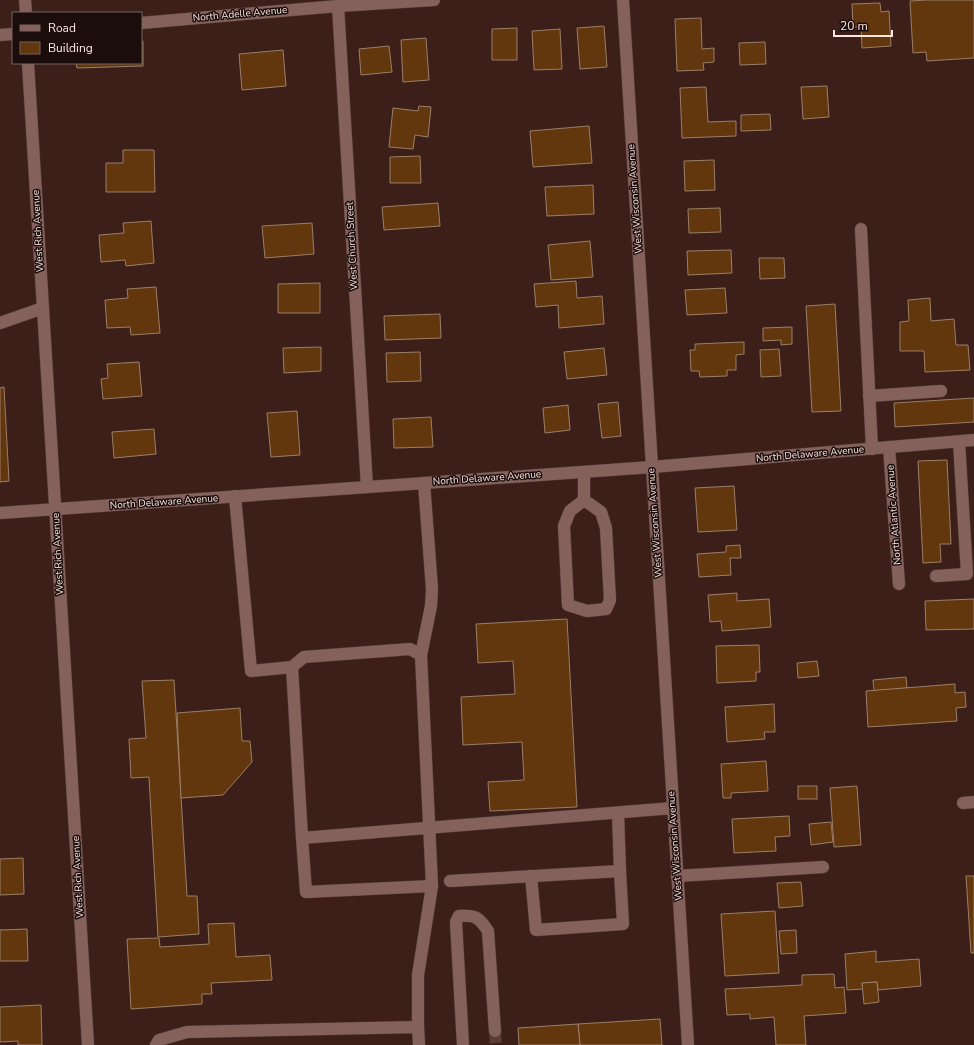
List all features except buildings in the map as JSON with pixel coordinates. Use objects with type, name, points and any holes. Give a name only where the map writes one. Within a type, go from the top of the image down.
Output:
[{"type":"street","points":[[25,0],[26,12]]},
{"type":"street","name":"North Adelle Avenue","points":[[142,23],[338,6],[434,0]]},
{"type":"street","name":"West Wisconsin Avenue","points":[[623,0],[688,1045]]},
{"type":"street","name":"West Church Street","points":[[338,6],[367,487]]},
{"type":"street","points":[[0,35],[12,34]]},
{"type":"street","name":"West Rich Avenue","points":[[28,64],[88,1045]]},
{"type":"street","points":[[861,228],[872,449]]},
{"type":"street","points":[[0,323],[43,308]]},
{"type":"street","points":[[869,396],[941,391]]},
{"type":"street","name":"North Delaware Avenue","points":[[0,513],[652,467],[974,440]]},
{"type":"street","points":[[936,576],[967,574],[959,442]]},
{"type":"street","name":"North Atlantic Avenue","points":[[889,447],[899,584]]},
{"type":"street","points":[[584,472],[584,500]]},
{"type":"street","points":[[419,1045],[418,975],[432,886],[421,655],[432,606],[424,483]]},
{"type":"street","points":[[235,496],[251,671],[292,668],[304,657],[410,649],[421,655]]},
{"type":"street","points":[[584,500],[601,512],[606,528],[610,600],[606,609],[587,611],[568,605],[564,526],[570,511],[584,500]]},
{"type":"street","points":[[292,668],[306,892],[432,886]]},
{"type":"street","points":[[302,838],[673,808]]},
{"type":"street","points":[[531,876],[536,930],[624,924],[618,813]]},
{"type":"street","points":[[677,876],[823,867]]},
{"type":"street","points":[[450,881],[620,871]]},
{"type":"street","points":[[463,1045],[456,922],[459,916],[471,915],[481,920],[488,931],[495,1031]]},
{"type":"street","points":[[156,1045],[159,1040],[187,1032],[418,1027]]},
{"type":"tunnel","points":[[495,1031],[496,1045]]}]
